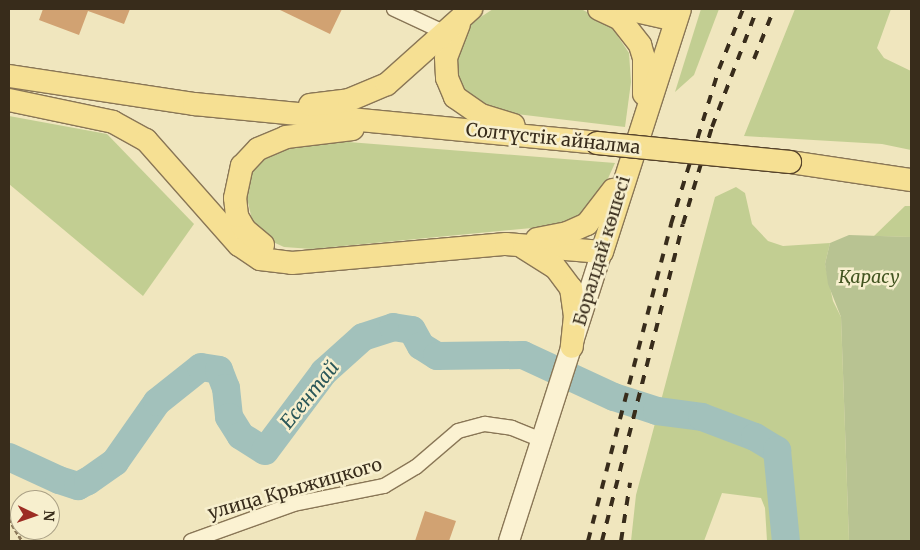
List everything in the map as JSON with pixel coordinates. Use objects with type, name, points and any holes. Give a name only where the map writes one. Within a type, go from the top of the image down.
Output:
[{"type":"main road","points":[[9,100],[90,115],[128,129],[159,152],[250,254],[280,263],[506,244],[567,233],[588,224],[606,202],[634,147],[644,102],[644,58],[633,31],[620,19],[599,9]]},
{"type":"main road","points":[[627,9],[678,14]]},
{"type":"main road","points":[[251,109],[331,103],[372,92],[386,84],[448,34],[470,10]]},
{"type":"main road","name":"Боралдай көшесі","points":[[542,440],[678,14]]},
{"type":"main road","points":[[448,34],[447,78],[461,104],[491,119],[587,142]]},
{"type":"main road","name":"Солтүстік айналма","points":[[9,76],[194,104],[790,162],[911,180]]},
{"type":"main road","name":"Солтүстік айналма","points":[[9,100],[194,104]]},
{"type":"main road","points":[[314,260],[272,250],[244,230],[237,216],[235,198],[242,166],[258,149],[286,137],[407,124]]},
{"type":"main road","points":[[506,244],[602,252]]},
{"type":"main road","points":[[506,244],[538,255],[555,267],[571,288],[575,316],[572,347]]},
{"type":"main road","points":[[509,541],[542,440]]},
{"type":"street","points":[[394,9],[448,34]]},
{"type":"street","name":"улица Крыжицкого","points":[[191,541],[294,504],[384,486],[416,467],[458,431],[485,424],[512,428],[542,440]]},
{"type":"path","points":[[9,519],[22,541]]},
{"type":"green space","points":[[493,9],[581,9],[609,23],[629,53],[631,82],[625,127],[500,112],[464,95],[453,63],[467,26]]},
{"type":"green space","points":[[701,9],[719,9],[694,75],[675,92]]},
{"type":"green space","points":[[795,9],[891,9],[877,48],[884,58],[911,71],[911,150],[882,144],[744,136]]},
{"type":"green space","points":[[9,116],[107,134],[194,224],[143,296],[9,184]]},
{"type":"green space","points":[[323,140],[615,163],[600,196],[584,216],[553,226],[312,249],[284,247],[273,242],[253,224],[246,194],[252,168],[269,152]]},
{"type":"green space","points":[[736,187],[745,193],[752,224],[768,241],[783,246],[830,243],[825,264],[833,301],[841,317],[849,541],[767,541],[765,508],[761,498],[722,493],[704,541],[631,541],[636,495],[715,197]]},
{"type":"green space","points":[[905,206],[911,206],[911,237],[874,236]]},
{"type":"green space","name":"Қарасу","points":[[849,235],[911,237],[911,541],[849,541],[841,317],[828,284],[825,264],[830,243]]},
{"type":"building","points":[[43,9],[130,9],[124,24],[88,11],[79,35],[39,20]]},
{"type":"building","points":[[278,9],[342,9],[330,34]]},
{"type":"building","points":[[425,511],[456,521],[449,541],[415,541]]},
{"type":"waterway","name":"Есентай","points":[[9,457],[59,480],[78,486],[115,462],[157,402],[201,367],[219,370],[226,388],[229,417],[241,436],[265,451],[324,372],[363,337],[393,327],[412,330],[421,346],[437,356],[523,355],[614,397],[657,411],[702,417],[755,437],[777,450],[786,541]]},
{"type":"railway","points":[[588,541],[671,224],[719,69],[743,9]]},
{"type":"railway","points":[[602,541],[683,224],[712,127],[757,9]]},
{"type":"railway","points":[[754,59],[774,9]]},
{"type":"railway","points":[[621,541],[630,483]]}]
